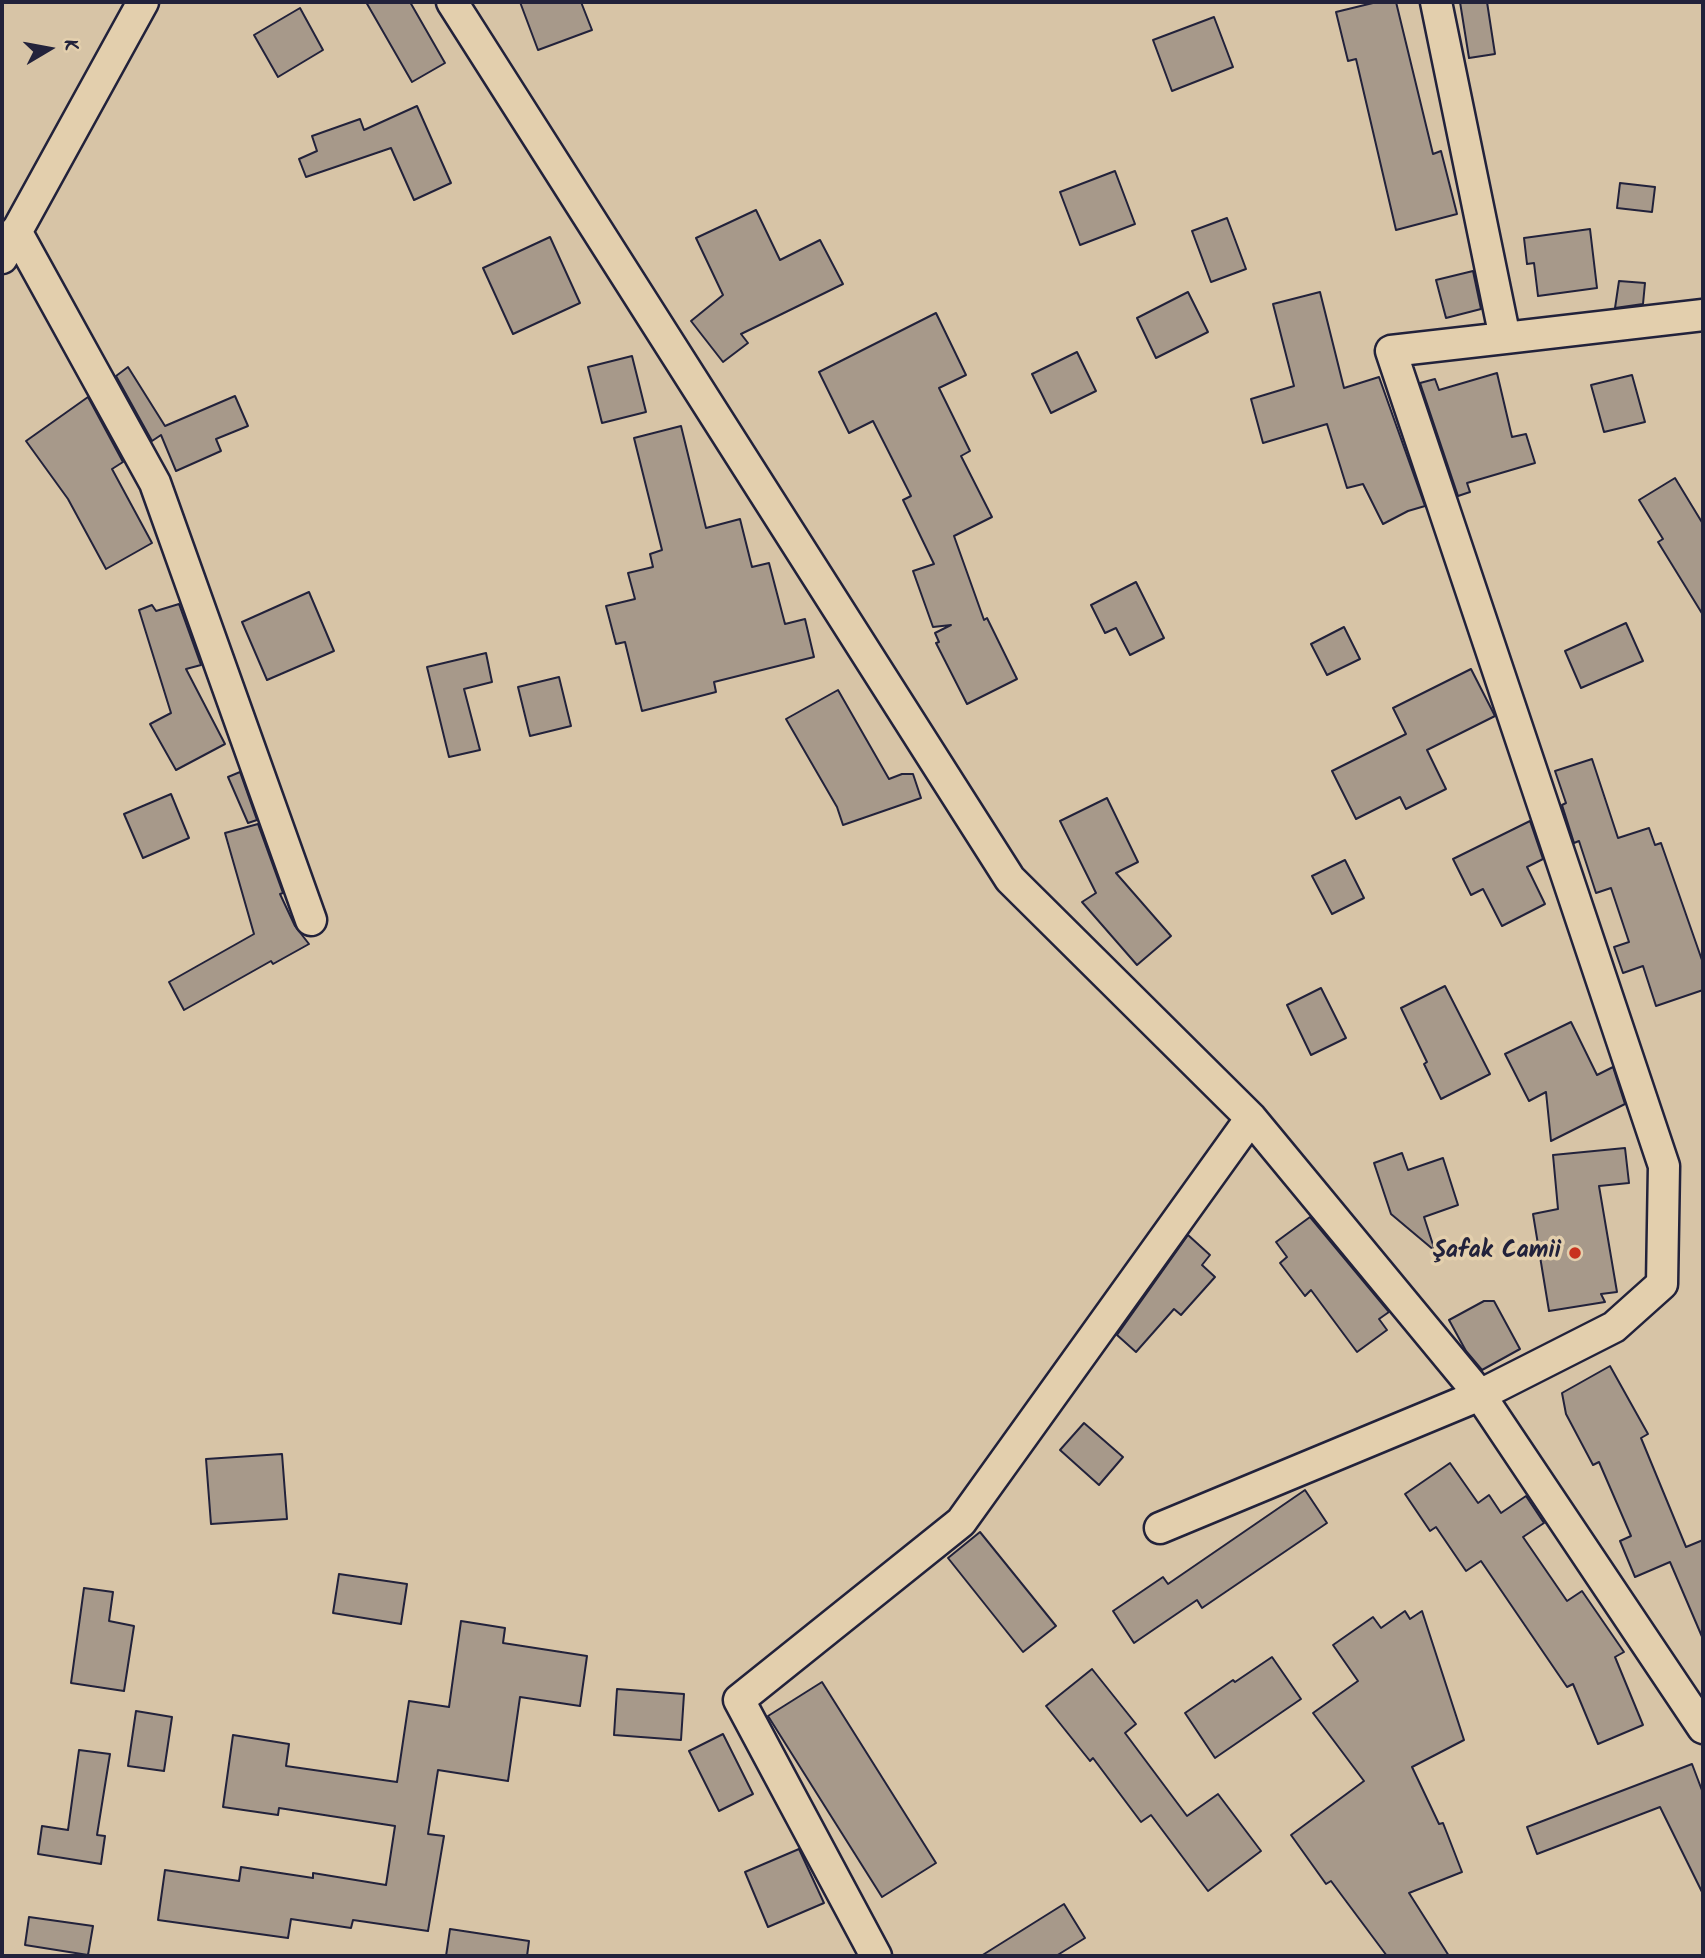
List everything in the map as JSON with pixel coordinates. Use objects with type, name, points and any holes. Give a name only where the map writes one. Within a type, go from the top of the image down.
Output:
[{"type":"street","points":[[2,258],[143,2]]},
{"type":"street","points":[[452,2],[1010,879],[1251,1118],[1480,1395],[1703,1728]]},
{"type":"street","points":[[1436,2],[1505,338]]},
{"type":"street","points":[[16,231],[155,483],[311,920]]},
{"type":"street","points":[[1160,1528],[1480,1395],[1614,1327],[1662,1284],[1664,1166],[1391,351],[1703,315]]},
{"type":"street","points":[[876,1956],[739,1700],[961,1522],[1251,1118]]},
{"type":"building","points":[[366,2],[410,2],[445,63],[412,82]]},
{"type":"building","points":[[520,2],[581,2],[592,30],[538,50]]},
{"type":"building","points":[[1377,2],[1396,2],[1433,154],[1441,151],[1457,214],[1396,230],[1356,59],[1348,61],[1336,12]]},
{"type":"building","points":[[1460,2],[1487,2],[1495,54],[1469,58]]},
{"type":"building","points":[[300,8],[323,50],[278,77],[254,35]]},
{"type":"building","points":[[1214,17],[1233,67],[1172,91],[1153,40]]},
{"type":"building","points":[[417,106],[451,183],[414,200],[391,148],[306,177],[299,159],[317,151],[312,136],[360,119],[364,130]]},
{"type":"building","points":[[1115,171],[1135,224],[1080,245],[1060,192]]},
{"type":"building","points":[[1620,183],[1655,187],[1652,212],[1617,208]]},
{"type":"building","points":[[756,210],[780,260],[820,240],[843,284],[741,334],[748,343],[723,362],[691,321],[723,295],[696,238]]},
{"type":"building","points":[[1227,218],[1246,269],[1211,282],[1192,231]]},
{"type":"building","points":[[1590,229],[1597,288],[1538,296],[1534,263],[1527,264],[1524,238]]},
{"type":"building","points":[[550,237],[580,303],[513,334],[483,268]]},
{"type":"building","points":[[1473,271],[1481,309],[1446,318],[1436,280]]},
{"type":"building","points":[[1619,281],[1645,283],[1643,304],[1615,308]]},
{"type":"building","points":[[1188,292],[1208,332],[1156,358],[1137,318]]},
{"type":"building","points":[[1320,292],[1344,388],[1379,377],[1425,506],[1408,511],[1383,524],[1363,484],[1347,488],[1327,424],[1263,443],[1251,399],[1294,386],[1273,304]]},
{"type":"building","points":[[936,313],[966,375],[939,388],[970,451],[961,456],[992,517],[954,536],[984,620],[987,618],[1017,679],[967,704],[936,643],[939,642],[935,633],[951,625],[933,627],[913,571],[934,564],[903,500],[911,496],[873,421],[849,433],[819,372]]},
{"type":"building","points":[[1077,352],[1096,391],[1051,413],[1032,374]]},
{"type":"building","points":[[632,356],[646,412],[602,423],[588,367]]},
{"type":"building","points":[[128,367],[165,426],[235,396],[248,426],[216,439],[221,451],[176,471],[161,435],[152,441],[116,376]]},
{"type":"building","points":[[1497,373],[1512,437],[1526,434],[1535,463],[1467,483],[1470,492],[1458,496],[1420,383],[1435,379],[1439,390]]},
{"type":"building","points":[[1632,375],[1645,422],[1604,432],[1591,385]]},
{"type":"building","points":[[88,397],[123,462],[112,469],[152,543],[106,569],[68,499],[26,441]]},
{"type":"building","points":[[681,426],[706,528],[740,519],[752,567],[769,563],[785,624],[805,619],[814,657],[714,682],[716,692],[642,711],[625,642],[616,644],[606,606],[635,599],[628,573],[653,567],[650,554],[662,550],[634,438]]},
{"type":"building","points":[[1675,478],[1703,524],[1703,615],[1658,542],[1663,539],[1639,500]]},
{"type":"building","points":[[1136,582],[1164,638],[1130,655],[1116,628],[1105,633],[1091,605]]},
{"type":"building","points":[[309,592],[334,651],[267,680],[242,622]]},
{"type":"building","points":[[179,604],[201,665],[186,669],[225,744],[176,770],[150,724],[171,713],[139,610],[152,605],[156,611]]},
{"type":"building","points":[[1626,623],[1643,661],[1581,688],[1565,651]]},
{"type":"building","points":[[1344,627],[1360,659],[1327,675],[1311,644]]},
{"type":"building","points":[[486,653],[492,682],[464,689],[480,750],[449,757],[427,667]]},
{"type":"building","points":[[1471,669],[1495,716],[1427,750],[1446,789],[1406,809],[1400,797],[1356,819],[1332,771],[1406,734],[1393,708]]},
{"type":"building","points":[[559,677],[571,726],[530,736],[518,687]]},
{"type":"building","points":[[838,690],[889,779],[902,774],[913,774],[921,798],[843,825],[837,807],[786,719]]},
{"type":"building","points":[[1592,759],[1618,838],[1649,828],[1655,845],[1661,843],[1703,963],[1703,990],[1656,1006],[1643,966],[1623,973],[1614,947],[1629,942],[1611,888],[1596,893],[1579,841],[1574,843],[1562,805],[1566,803],[1555,771]]},
{"type":"building","points":[[240,772],[257,820],[248,823],[228,777]]},
{"type":"building","points":[[171,794],[189,838],[143,858],[124,814]]},
{"type":"building","points":[[1107,798],[1138,862],[1116,873],[1171,936],[1137,965],[1082,902],[1096,893],[1060,821]]},
{"type":"building","points":[[1530,821],[1543,859],[1527,867],[1545,904],[1502,926],[1483,889],[1471,895],[1453,859]]},
{"type":"building","points":[[258,824],[283,893],[280,894],[295,926],[309,944],[273,964],[271,961],[184,1010],[169,982],[254,934],[225,833]]},
{"type":"building","points":[[1345,860],[1364,898],[1332,914],[1312,876]]},
{"type":"building","points":[[1445,986],[1490,1074],[1441,1099],[1401,1008]]},
{"type":"building","points":[[1321,988],[1346,1038],[1311,1055],[1287,1005]]},
{"type":"building","points":[[1571,1022],[1597,1075],[1613,1067],[1625,1104],[1551,1141],[1546,1092],[1529,1101],[1505,1054]]},
{"type":"building","name":"Şafak Camii","points":[[1625,1148],[1629,1183],[1599,1186],[1617,1292],[1601,1294],[1605,1302],[1549,1311],[1533,1214],[1558,1209],[1553,1155]]},
{"type":"building","points":[[1402,1153],[1408,1170],[1443,1158],[1458,1205],[1424,1217],[1435,1251],[1391,1214],[1374,1163]]},
{"type":"building","points":[[1310,1217],[1389,1312],[1379,1319],[1387,1330],[1357,1352],[1311,1290],[1305,1296],[1280,1263],[1287,1257],[1276,1242]]},
{"type":"building","points":[[1188,1235],[1210,1255],[1202,1265],[1215,1277],[1181,1315],[1174,1309],[1136,1352],[1117,1335]]},
{"type":"building","points":[[1484,1301],[1494,1301],[1520,1349],[1482,1370],[1466,1351],[1449,1320]]},
{"type":"building","points":[[1610,1366],[1648,1434],[1641,1438],[1686,1547],[1703,1540],[1703,1639],[1670,1562],[1635,1577],[1620,1541],[1631,1536],[1599,1462],[1593,1465],[1566,1414],[1562,1393]]},
{"type":"building","points":[[1084,1423],[1123,1457],[1099,1485],[1060,1450]]},
{"type":"building","points":[[282,1454],[287,1519],[211,1524],[206,1459]]},
{"type":"building","points":[[1450,1463],[1478,1503],[1489,1495],[1501,1513],[1526,1496],[1544,1523],[1523,1537],[1567,1601],[1582,1591],[1624,1652],[1615,1657],[1643,1725],[1598,1744],[1573,1684],[1567,1687],[1481,1561],[1466,1571],[1436,1527],[1430,1531],[1405,1494]]},
{"type":"building","points":[[1305,1490],[1327,1523],[1202,1608],[1197,1600],[1134,1643],[1113,1611],[1163,1577],[1168,1584]]},
{"type":"building","points":[[980,1532],[1056,1626],[1023,1652],[948,1558]]},
{"type":"building","points":[[339,1574],[407,1584],[401,1624],[333,1613]]},
{"type":"building","points":[[84,1588],[113,1592],[109,1621],[134,1626],[124,1691],[71,1683]]},
{"type":"building","points":[[1405,1611],[1410,1619],[1422,1611],[1464,1740],[1412,1767],[1439,1824],[1443,1823],[1462,1872],[1409,1893],[1449,1956],[1387,1956],[1331,1881],[1326,1884],[1291,1835],[1364,1781],[1313,1713],[1358,1681],[1333,1645],[1373,1617],[1381,1628]]},
{"type":"building","points":[[461,1621],[505,1628],[503,1643],[587,1656],[580,1706],[520,1697],[508,1781],[438,1770],[428,1834],[444,1836],[428,1931],[353,1920],[351,1928],[291,1919],[288,1938],[158,1920],[165,1870],[239,1881],[241,1867],[313,1878],[313,1873],[386,1885],[395,1826],[279,1808],[278,1815],[223,1807],[233,1735],[289,1744],[286,1766],[397,1782],[409,1701],[449,1707]]},
{"type":"building","points":[[1272,1657],[1301,1699],[1215,1758],[1185,1713]]},
{"type":"building","points":[[1092,1669],[1136,1724],[1125,1733],[1187,1816],[1218,1794],[1261,1851],[1208,1891],[1151,1815],[1141,1822],[1093,1758],[1090,1761],[1046,1706]]},
{"type":"building","points":[[822,1682],[936,1863],[882,1897],[768,1716]]},
{"type":"building","points":[[617,1689],[684,1694],[681,1740],[614,1735]]},
{"type":"building","points":[[136,1711],[172,1717],[164,1771],[128,1766]]},
{"type":"building","points":[[723,1734],[753,1794],[719,1811],[689,1751]]},
{"type":"building","points":[[79,1750],[110,1754],[97,1835],[105,1836],[101,1864],[38,1854],[42,1826],[68,1830]]},
{"type":"building","points":[[1692,1764],[1703,1793],[1703,1894],[1660,1807],[1537,1854],[1527,1827]]},
{"type":"building","points":[[799,1849],[824,1903],[768,1927],[745,1872]]},
{"type":"building","points":[[1064,1904],[1085,1938],[1056,1956],[981,1956]]},
{"type":"building","points":[[29,1917],[93,1926],[88,1955],[25,1945]]},
{"type":"building","points":[[450,1929],[529,1941],[527,1956],[446,1956]]},
{"type":"place","name":"Şafak Camii","points":[[1575,1253]]}]
